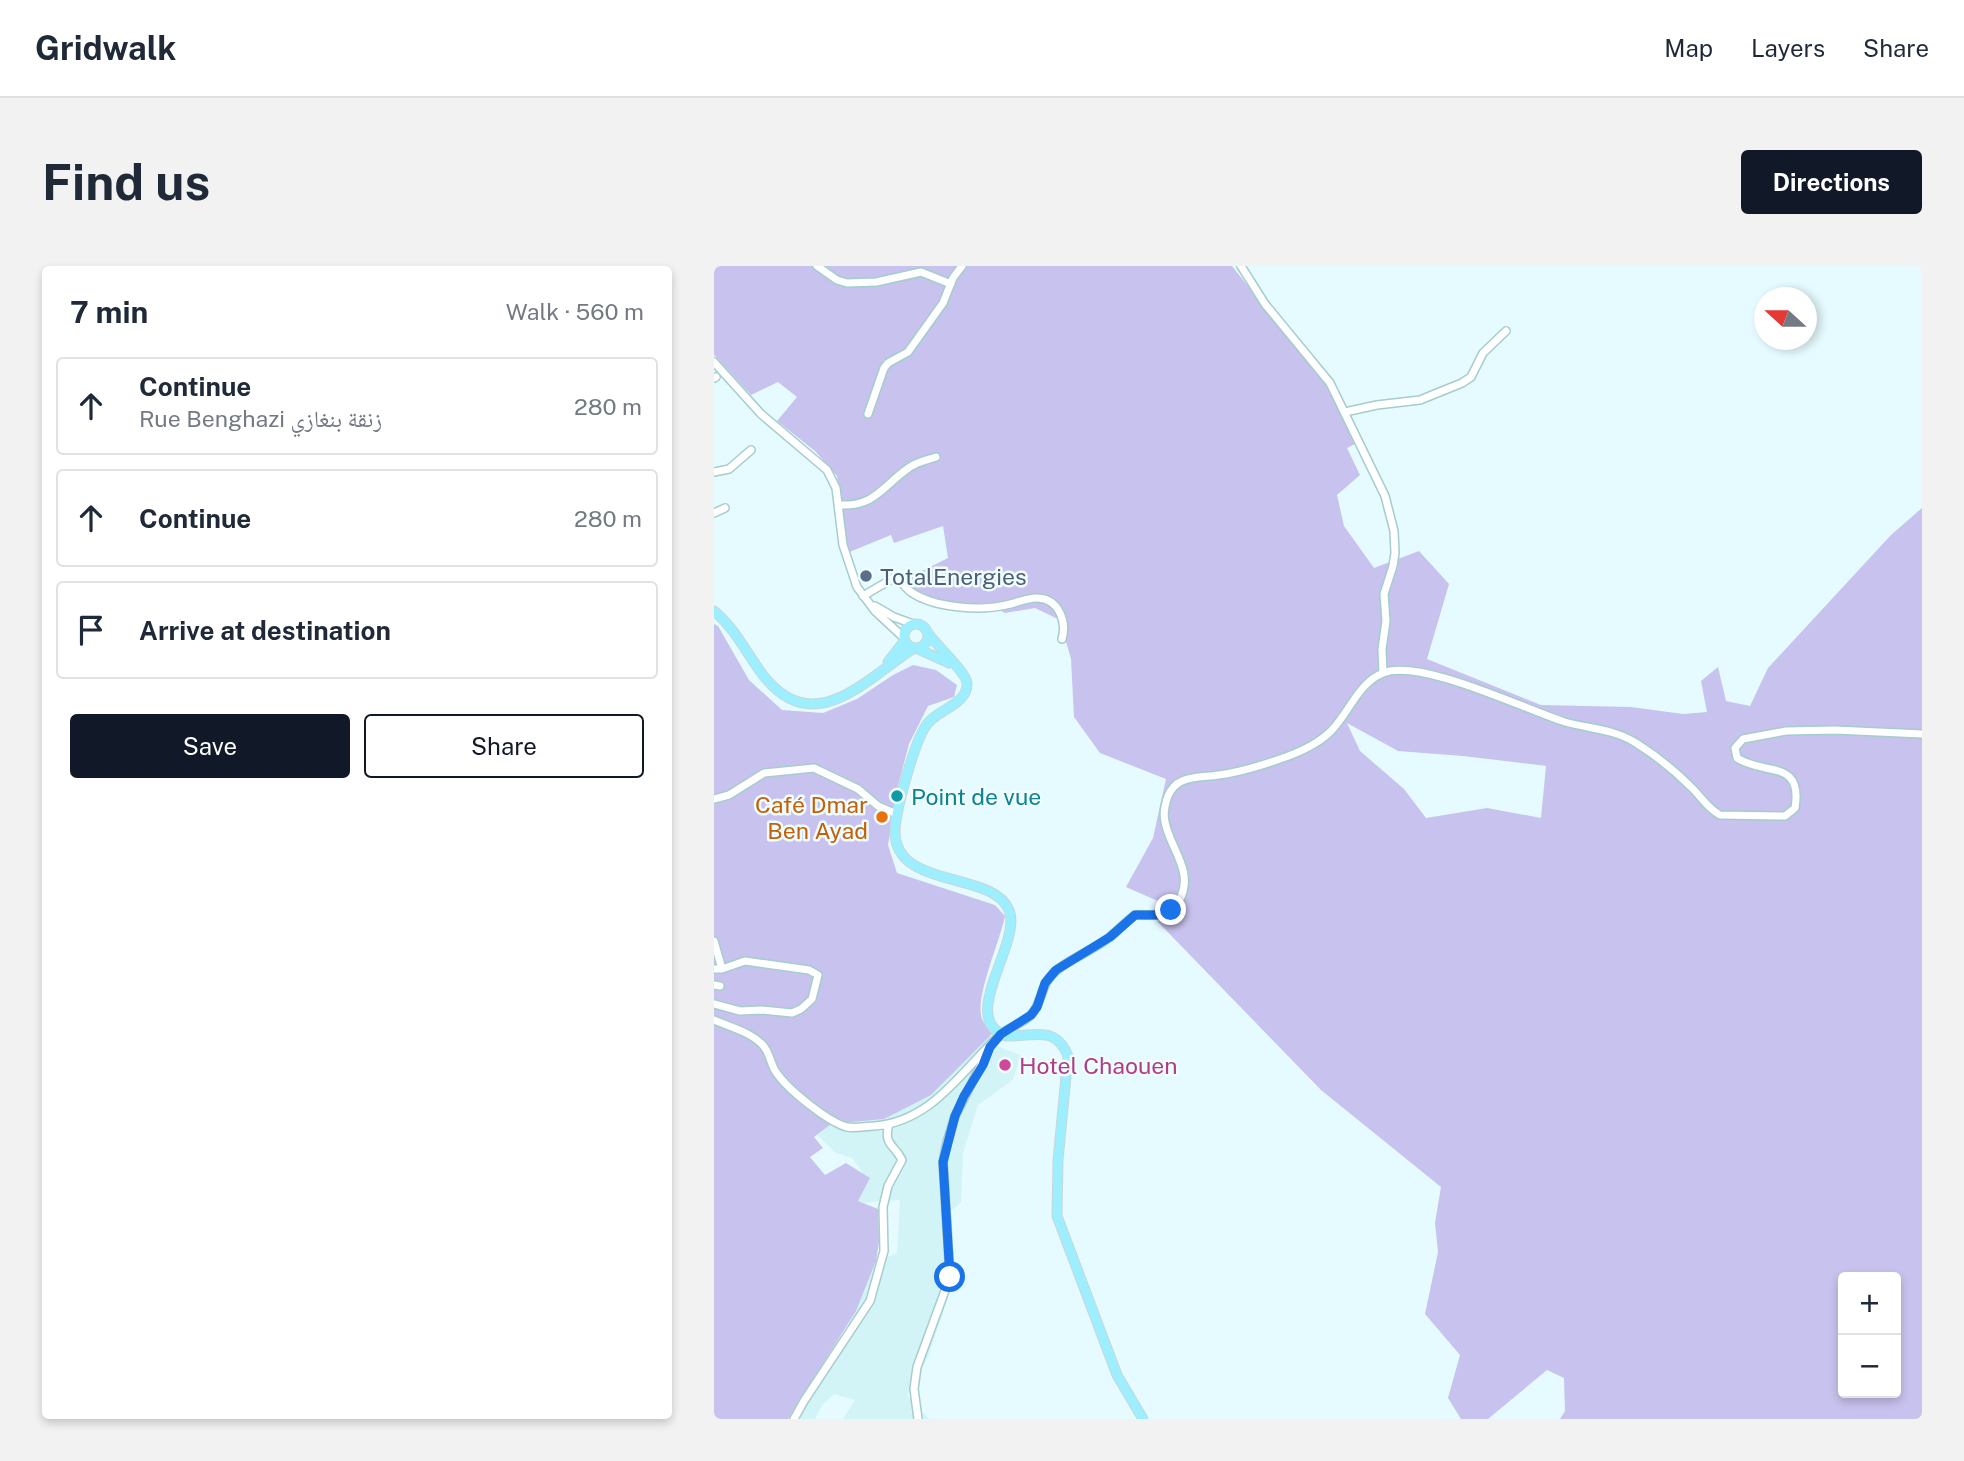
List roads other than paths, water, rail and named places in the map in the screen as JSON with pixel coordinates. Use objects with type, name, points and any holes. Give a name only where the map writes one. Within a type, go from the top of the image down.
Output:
[{"type":"main road","points":[[714,611],[730,628],[768,681],[781,693],[801,702],[822,704],[840,699],[858,689],[885,667],[926,644],[928,633]]},
{"type":"main road","points":[[885,667],[904,639],[906,629],[913,624],[921,625],[967,680],[962,699],[940,712],[927,724],[920,736],[897,814],[896,839],[907,861],[922,869],[991,893],[1006,904],[1011,913],[1012,927],[991,986],[988,1005],[991,1021],[1001,1034],[1016,1037],[1052,1035],[1063,1044],[1068,1056],[1058,1160],[1057,1216],[1117,1375],[1143,1419]]},
{"type":"main road","points":[[904,639],[915,648],[957,668]]},
{"type":"street","points":[[817,266],[837,280],[848,283],[876,282],[921,272],[951,284]]},
{"type":"street","points":[[868,414],[884,368],[908,352],[943,303],[962,266]]},
{"type":"street","points":[[1241,266],[1265,304],[1326,377],[1385,496],[1394,531],[1395,559],[1384,594],[1386,621],[1382,649],[1383,673]]},
{"type":"street","points":[[1345,412],[1420,400],[1462,383],[1473,374],[1483,353],[1506,331]]},
{"type":"street","points":[[714,362],[761,414],[827,470],[836,488],[848,564],[866,599],[904,639]]},
{"type":"street","points":[[714,472],[729,468],[751,450]]},
{"type":"street","points":[[839,505],[850,506],[865,502],[883,492],[909,468],[936,457]]},
{"type":"street","points":[[866,599],[897,576],[914,594],[955,608],[995,607],[1037,598],[1050,601],[1059,611],[1065,625],[1062,639]]},
{"type":"street","points":[[866,599],[894,617],[913,624]]},
{"type":"street","points":[[714,1020],[747,1034],[760,1043],[781,1079],[836,1122],[853,1128],[888,1124],[919,1113],[934,1103],[1001,1034],[1031,1015],[1037,1007],[1045,983],[1056,970],[1110,937],[1135,915],[1165,913],[1179,901],[1185,882],[1183,868],[1164,815],[1169,795],[1175,786],[1187,779],[1262,765],[1291,755],[1321,740],[1361,691],[1383,673],[1397,670],[1417,672],[1512,700],[1568,723],[1622,735],[1666,765],[1691,786],[1711,810],[1720,815],[1785,816],[1795,808],[1795,782],[1786,772],[1750,765],[1737,758],[1735,748],[1744,739],[1805,730],[1922,734]]},
{"type":"street","points":[[714,799],[729,795],[764,774],[814,768],[858,789],[878,806],[897,814]]},
{"type":"street","points":[[714,941],[718,969],[748,961],[816,972],[818,979],[812,999],[792,1013],[740,1011],[714,1004]]},
{"type":"street","points":[[918,1419],[914,1389],[917,1367],[950,1277],[943,1162],[955,1116],[990,1047]]},
{"type":"street","points":[[794,1419],[870,1301],[879,1274],[884,1251],[883,1208],[888,1186],[902,1160],[888,1143],[888,1124]]},
{"type":"place","name":"TotalEnergies","points":[[866,576]]},
{"type":"place","name":"Point de vue","points":[[897,796]]},
{"type":"place","name":"Café Dmar Ben Ayad","points":[[882,817]]},
{"type":"place","name":"Hotel Chaouen","points":[[1005,1065]]}]
